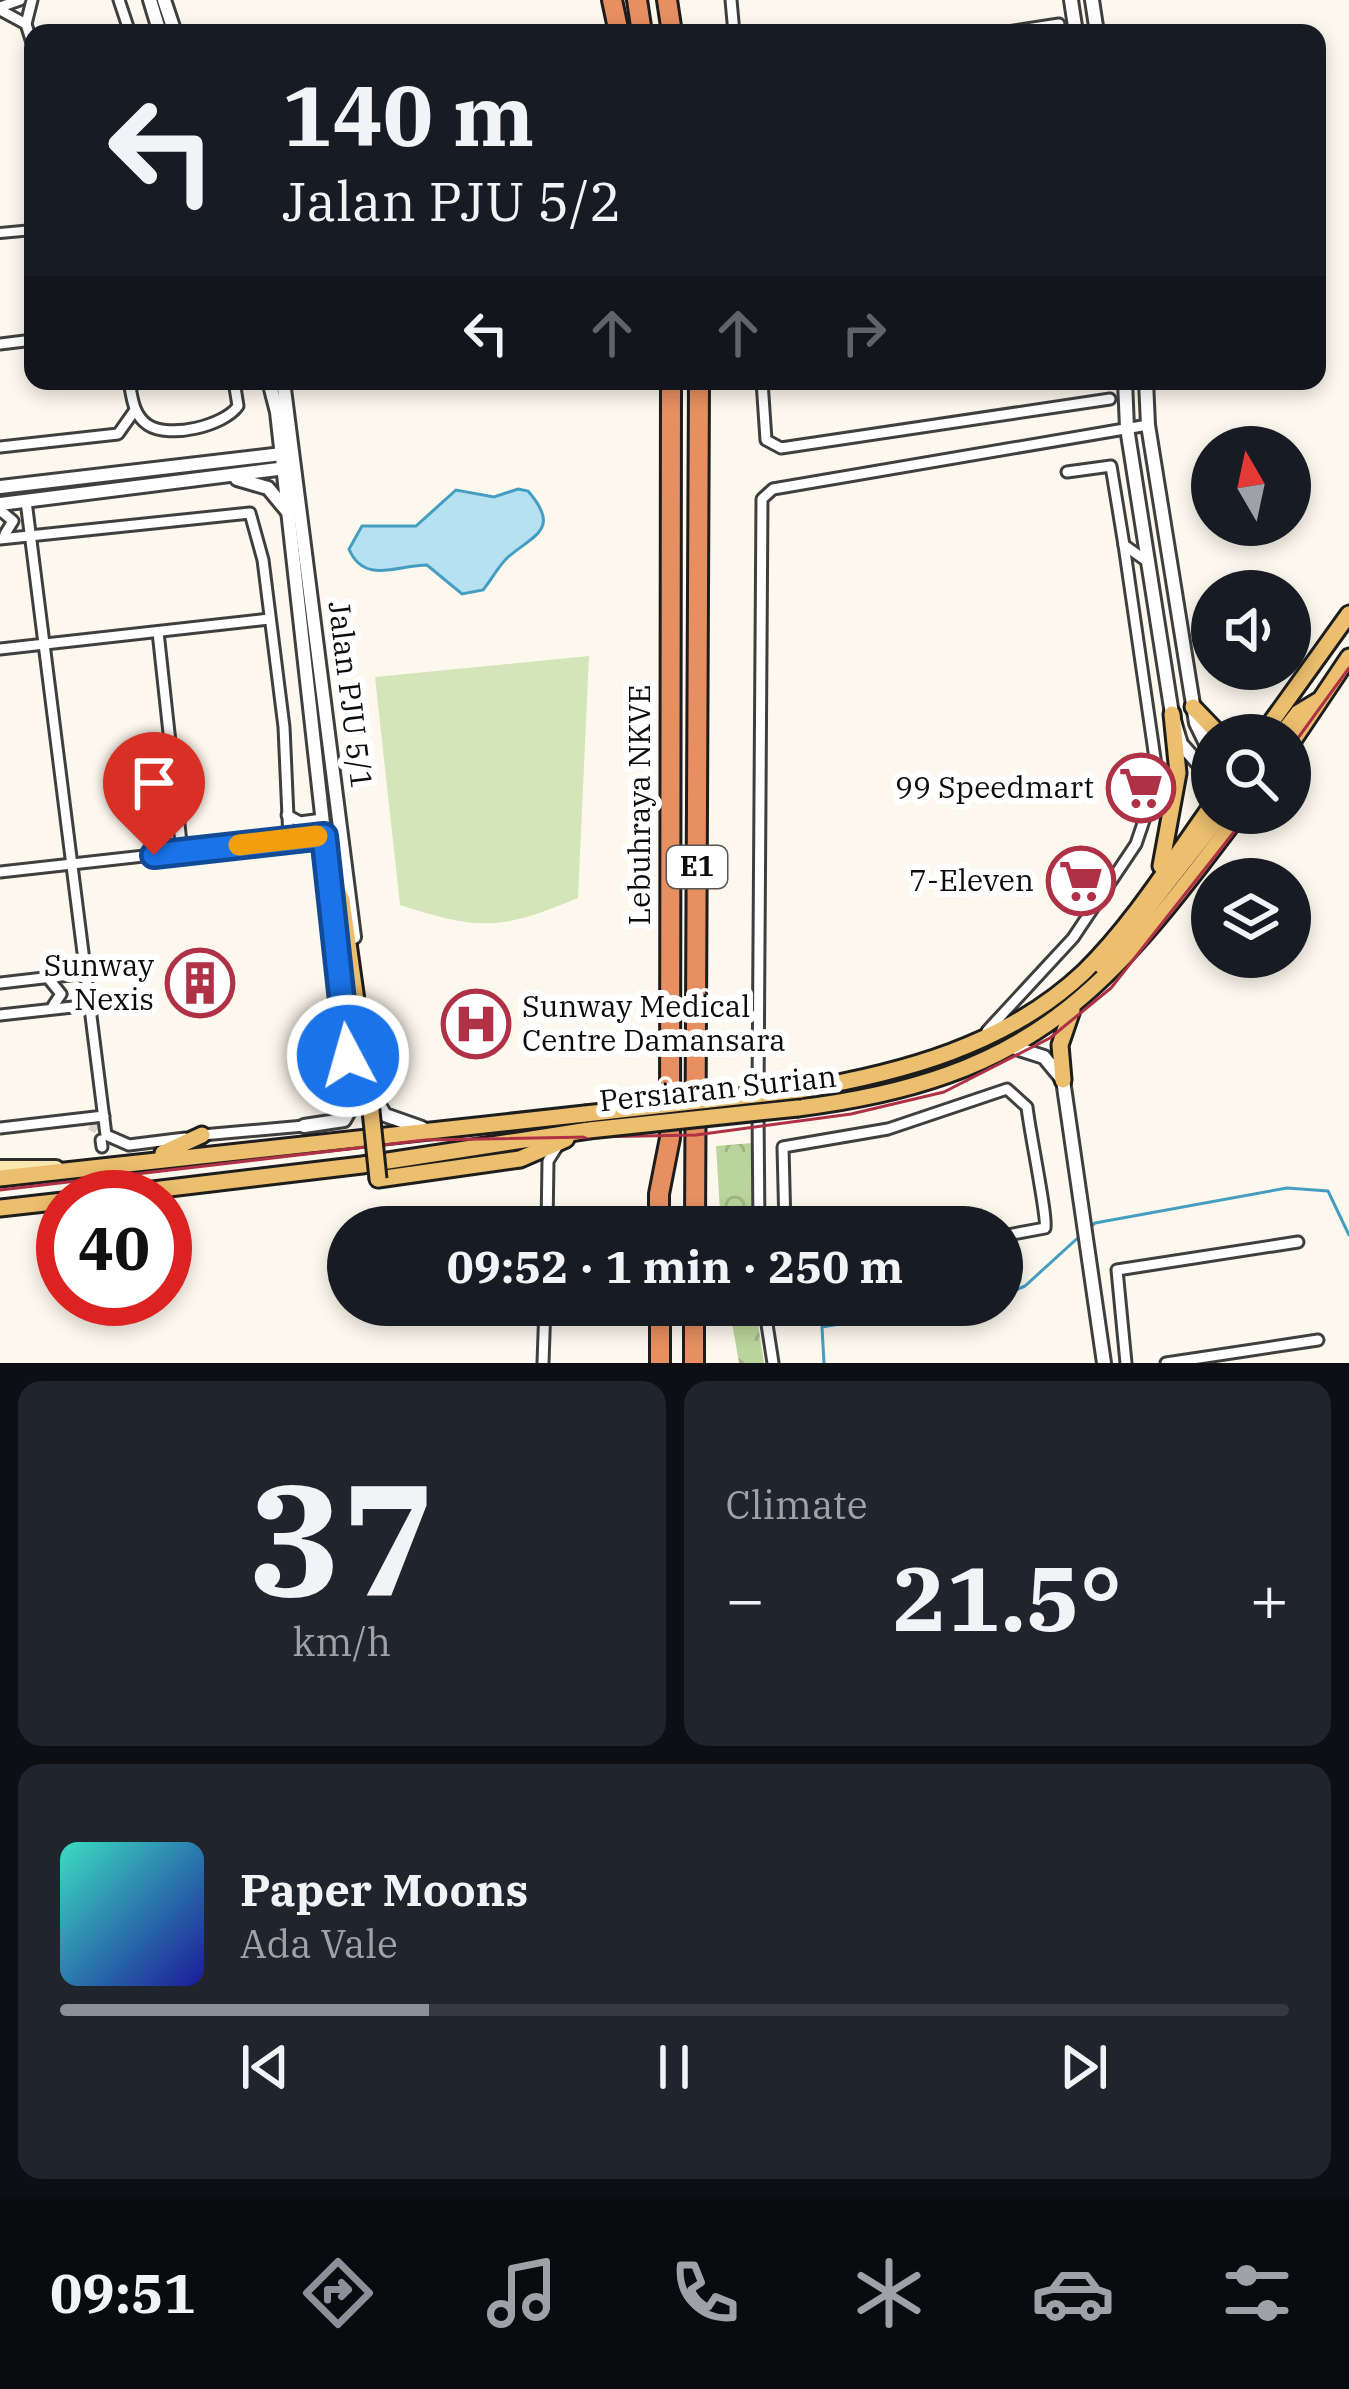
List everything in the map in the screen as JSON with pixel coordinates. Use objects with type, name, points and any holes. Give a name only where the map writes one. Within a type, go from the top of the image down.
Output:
[{"type":"highway","name":"Lebuhraya NKVE","points":[[659,1206],[670,1138],[670,390]]},
{"type":"highway","name":"Lebuhraya NKVE","points":[[695,1206],[699,390]]},
{"type":"highway","points":[[660,1326],[660,1363]]},
{"type":"highway","points":[[694,1326],[694,1363]]},
{"type":"main road","points":[[1283,714],[1349,614]]},
{"type":"main road","points":[[1310,714],[1349,657]]},
{"type":"main road","points":[[1297,714],[1320,699]]},
{"type":"main road","points":[[1193,707],[1200,714]]},
{"type":"main road","points":[[1154,886],[1175,802],[1172,714]]},
{"type":"main road","name":"Persiaran Surian","points":[[192,1186],[362,1166],[916,1067],[979,1039],[1082,974],[1191,834]]},
{"type":"main road","points":[[1019,1043],[1122,944],[1206,834]]},
{"type":"main road","name":"Persiaran Surian","points":[[149,1160],[422,1128],[584,1125],[798,1108],[926,1085],[1019,1043],[1073,1007],[1160,921],[1224,834]]},
{"type":"main road","points":[[328,871],[342,900],[378,1179],[520,1159],[560,1142],[584,1125]]},
{"type":"main road","points":[[1063,1080],[1060,1045],[1073,1007]]},
{"type":"main road","points":[[0,1168],[67,1170],[149,1160],[202,1136]]},
{"type":"main road","points":[[92,1166],[102,1144]]},
{"type":"main road","points":[[0,1178],[36,1174]]},
{"type":"main road","points":[[2,1213],[36,1206]]},
{"type":"street","points":[[0,8],[20,0]]},
{"type":"street","points":[[0,8],[26,24],[32,0]]},
{"type":"street","points":[[131,390],[135,410],[150,427],[163,430],[227,418],[238,406],[235,390]]},
{"type":"street","name":"Jalan PJU 5/1","points":[[271,390],[289,513],[352,1098]]},
{"type":"street","name":"Jalan PJU 5/1","points":[[285,390],[297,460],[373,1099]]},
{"type":"street","points":[[763,390],[766,440],[781,448],[1110,399]]},
{"type":"street","points":[[1125,390],[1127,428],[1172,714],[1181,744],[1191,755]]},
{"type":"street","points":[[1146,390],[1195,714]]},
{"type":"street","points":[[0,447],[118,434],[135,410]]},
{"type":"street","points":[[247,458],[259,451],[278,424]]},
{"type":"street","points":[[759,1206],[762,500],[773,490],[1148,425]]},
{"type":"street","points":[[0,487],[281,454],[297,460]]},
{"type":"street","points":[[0,507],[284,470],[297,460]]},
{"type":"street","points":[[979,1039],[1073,938],[1136,844],[1158,779],[1111,466],[1067,472]]},
{"type":"street","points":[[227,477],[268,488],[289,513]]},
{"type":"street","points":[[26,501],[106,1135],[129,1145],[344,1120],[352,1098],[364,1110],[373,1099],[385,1115],[422,1128]]},
{"type":"street","points":[[0,507],[9,512],[14,526],[0,538]]},
{"type":"street","points":[[0,538],[242,509],[255,521],[284,727],[289,839]]},
{"type":"street","points":[[1124,544],[1148,562]]},
{"type":"street","points":[[0,649],[269,619]]},
{"type":"street","points":[[158,632],[182,852]]},
{"type":"street","points":[[287,815],[300,822],[322,819]]},
{"type":"street","points":[[0,872],[324,836]]},
{"type":"street","points":[[0,983],[86,973]]},
{"type":"street","points":[[47,978],[61,994],[49,1010]]},
{"type":"street","points":[[0,1015],[91,1005]]},
{"type":"street","points":[[1019,1043],[1043,1058],[1063,1080],[1104,1363]]},
{"type":"street","points":[[784,1206],[783,1147],[888,1129],[1007,1089],[1027,1106],[1034,1173],[1048,1219],[1046,1228],[1023,1232]]},
{"type":"street","points":[[0,1128],[104,1116]]},
{"type":"street","points":[[547,1206],[548,1161],[560,1142]]},
{"type":"street","points":[[1126,1363],[1117,1270],[1298,1242]]},
{"type":"street","points":[[543,1363],[544,1326]]},
{"type":"street","points":[[767,1326],[773,1363]]},
{"type":"street","points":[[1166,1363],[1318,1340]]},
{"type":"green space","points":[[589,656],[578,898],[529,916],[490,923],[451,919],[400,905],[375,677]]},
{"type":"green space","points":[[752,1143],[753,1206],[720,1206],[716,1146]]},
{"type":"green space","points":[[733,1326],[758,1326],[764,1363],[739,1363]]},
{"type":"water","points":[[518,489],[528,491],[538,504],[543,523],[483,590],[462,594],[427,565],[383,570],[363,567],[349,549],[362,526],[416,526],[456,490],[494,497]]},
{"type":"waterway","points":[[1088,1229],[1095,1223],[1287,1188],[1328,1191],[1349,1235]]},
{"type":"waterway","points":[[1023,1287],[1081,1235]]},
{"type":"waterway","points":[[824,1363],[822,1327],[828,1326]]},
{"type":"tunnel","points":[[78,1119],[97,1129],[101,1140]]},
{"type":"railway","points":[[1311,720],[1349,668]]},
{"type":"railway","points":[[0,1190],[425,1140],[696,1135],[851,1114],[944,1092],[1050,1038],[1111,988],[1232,834]]},
{"type":"slow traffic","points":[[239,845],[317,836]]},
{"type":"place","name":"99 Speedmart","points":[[1141,788]]},
{"type":"place","name":"7-Eleven","points":[[1081,881]]},
{"type":"place","name":"Sunway Nexis","points":[[200,983]]},
{"type":"place","name":"Sunway Medical Centre Damansara","points":[[476,1024]]},
{"type":"route","points":[[154,855],[324,836],[348,1056]]}]
